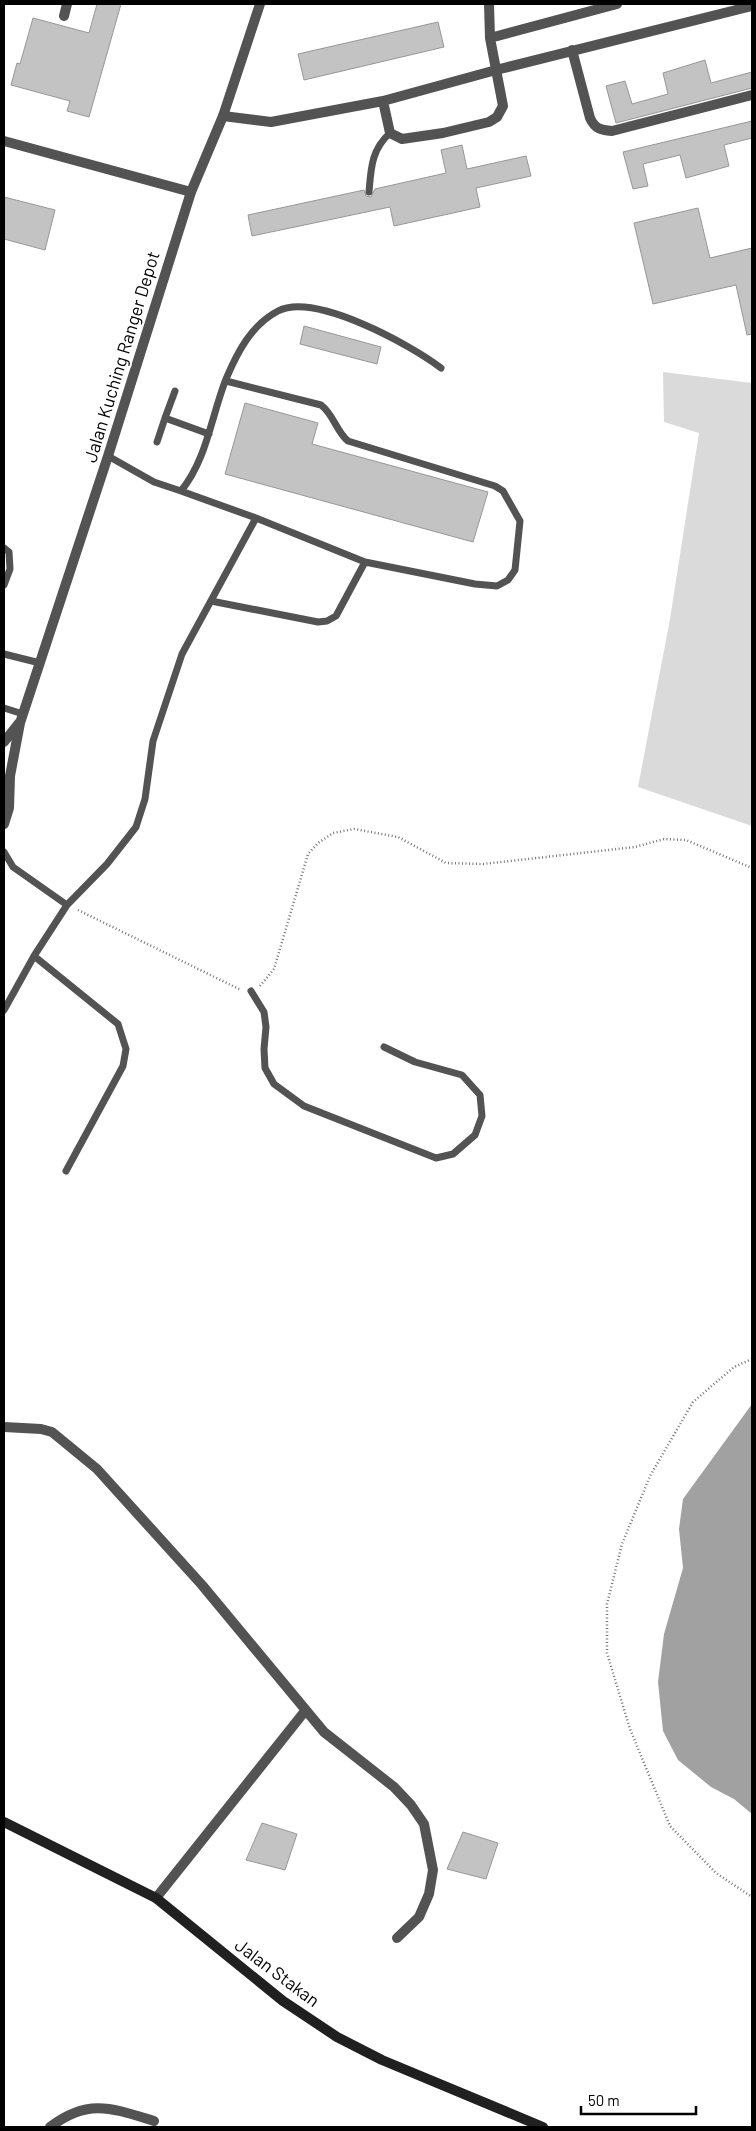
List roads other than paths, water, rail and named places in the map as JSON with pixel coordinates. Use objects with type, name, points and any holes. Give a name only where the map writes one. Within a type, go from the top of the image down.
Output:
[{"type":"main road","name":"Jalan Stakan","points":[[4,1822],[156,1898],[283,2001],[337,2037],[382,2060],[543,2127]]},
{"type":"street","points":[[64,16],[67,4]]},
{"type":"street","name":"Jalan Kuching Ranger Depot","points":[[4,824],[9,808],[10,776],[22,718],[108,456],[191,192],[223,116],[260,4]]},
{"type":"street","points":[[383,101],[390,133],[402,139],[443,133],[489,122],[497,116],[503,106],[490,38],[489,4]]},
{"type":"street","points":[[490,38],[617,4]]},
{"type":"street","points":[[223,116],[271,122],[383,101],[572,50],[752,6]]},
{"type":"street","points":[[572,50],[590,118],[593,124],[600,130],[612,131],[752,95]]},
{"type":"street","points":[[4,141],[191,192]]},
{"type":"street","points":[[4,742],[22,718]]},
{"type":"street","points":[[4,791],[9,808]]},
{"type":"street","points":[[4,1427],[41,1428],[52,1432],[97,1469],[202,1585],[305,1712],[345,1751],[394,1787],[411,1805],[424,1824],[433,1870],[429,1894],[419,1918],[397,1938]]},
{"type":"street","points":[[156,1898],[305,1712]]},
{"type":"street","points":[[50,2127],[68,2114],[90,2108],[117,2109],[154,2121]]},
{"type":"lane","points":[[370,192],[371,160],[379,144],[390,133]]},
{"type":"lane","points":[[181,491],[191,479],[209,434],[226,381],[240,349],[249,335],[278,310],[299,307],[320,310],[380,330],[423,354],[441,368]]},
{"type":"lane","points":[[108,456],[154,482],[256,518],[365,562],[475,584],[497,586],[508,580],[515,570],[520,521],[503,491],[495,486],[348,441],[341,435],[329,412],[321,405],[226,381]]},
{"type":"lane","points":[[157,442],[175,391]]},
{"type":"lane","points":[[164,418],[209,434]]},
{"type":"lane","points":[[4,1010],[34,956],[67,906],[107,864],[136,827],[144,799],[154,741],[179,663],[256,518]]},
{"type":"lane","points":[[4,548],[9,552],[10,569],[4,585]]},
{"type":"lane","points":[[211,601],[318,622],[327,621],[336,616],[365,562]]},
{"type":"lane","points":[[4,654],[40,663]]},
{"type":"lane","points":[[4,708],[22,718]]},
{"type":"lane","points":[[4,852],[13,867],[67,906]]},
{"type":"lane","points":[[34,956],[118,1024],[126,1049],[123,1066],[66,1171]]},
{"type":"lane","points":[[251,991],[264,1012],[266,1026],[264,1068],[274,1084],[304,1106],[313,1110],[436,1158],[453,1154],[475,1135],[482,1116],[480,1095],[462,1075],[415,1062],[384,1047]]}]
